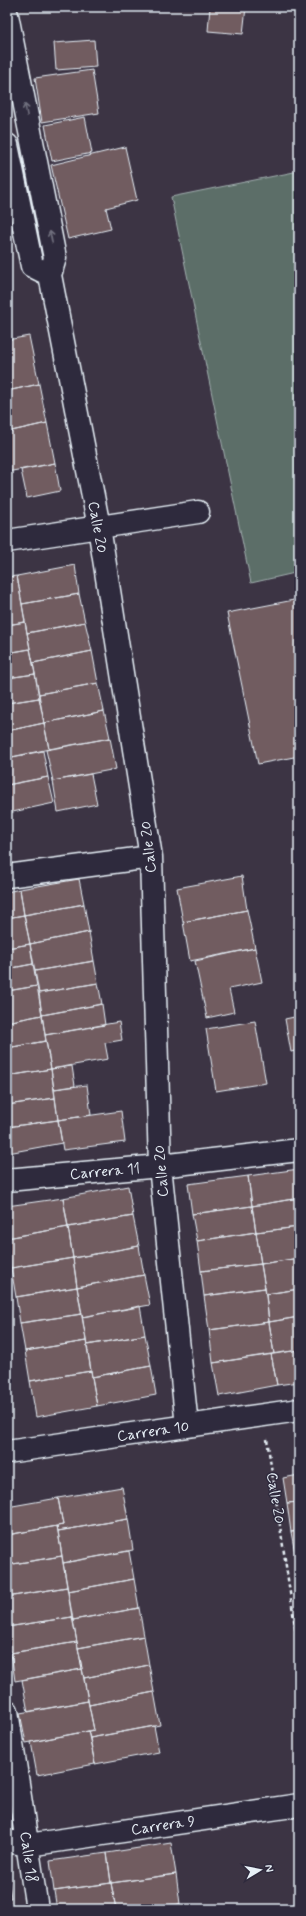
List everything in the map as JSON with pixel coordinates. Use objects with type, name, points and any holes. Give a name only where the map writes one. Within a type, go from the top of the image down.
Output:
[{"type":"street","points":[[7,15],[55,258],[50,275],[32,266],[7,145]]},
{"type":"street","name":"Calle 20","points":[[50,275],[99,527],[151,857],[160,1166],[187,1426]]},
{"type":"street","points":[[7,541],[198,512]]},
{"type":"street","points":[[7,876],[151,857]]},
{"type":"street","name":"Carrera 11","points":[[7,1180],[160,1166],[299,1150]]},
{"type":"street","name":"Carrera 10","points":[[7,1452],[299,1410]]},
{"type":"street","name":"Calle 18","points":[[7,1711],[17,1843],[37,1909]]},
{"type":"street","name":"Carrera 9","points":[[17,1843],[299,1805]]},
{"type":"path","name":"Calle 20","points":[[263,1415],[299,1653]]},
{"type":"green space","points":[[299,171],[299,572],[251,583],[171,197]]},
{"type":"building","points":[[210,7],[246,7],[243,34],[208,31]]},
{"type":"building","points":[[94,40],[96,67],[56,70],[54,43]]},
{"type":"building","points":[[92,70],[99,113],[42,122],[35,78]]},
{"type":"building","points":[[85,117],[92,153],[52,161],[45,125]]},
{"type":"building","points":[[125,147],[137,200],[106,208],[111,229],[68,239],[51,165]]},
{"type":"building","points":[[29,336],[39,384],[7,391],[7,340]]},
{"type":"building","points":[[39,384],[47,423],[7,432],[7,391]]},
{"type":"building","points":[[47,423],[55,463],[7,472],[7,432]]},
{"type":"building","points":[[55,463],[60,491],[27,498],[21,470]]},
{"type":"building","points":[[75,565],[79,594],[22,604],[17,576]]},
{"type":"building","points":[[17,576],[25,622],[7,625],[7,577]]},
{"type":"building","points":[[79,594],[85,622],[27,633],[22,604]]},
{"type":"building","points":[[299,599],[299,756],[258,764],[227,613]]},
{"type":"building","points":[[25,622],[30,649],[7,653],[7,625]]},
{"type":"building","points":[[85,622],[92,651],[33,663],[27,633]]},
{"type":"building","points":[[30,649],[35,674],[7,678],[7,653]]},
{"type":"building","points":[[92,651],[98,683],[39,694],[33,663]]},
{"type":"building","points":[[35,674],[39,698],[7,703],[7,678]]},
{"type":"building","points":[[98,683],[104,711],[44,723],[39,694]]},
{"type":"building","points":[[39,698],[44,723],[7,731],[7,703]]},
{"type":"building","points":[[104,711],[110,738],[49,749],[44,723]]},
{"type":"building","points":[[44,723],[49,749],[7,758],[7,731]]},
{"type":"building","points":[[110,738],[116,769],[53,781],[46,750]]},
{"type":"building","points":[[43,751],[48,777],[7,785],[7,758]]},
{"type":"building","points":[[91,774],[97,804],[58,812],[53,781]]},
{"type":"building","points":[[48,777],[54,803],[8,813],[7,785]]},
{"type":"building","points":[[242,876],[247,910],[183,922],[177,888]]},
{"type":"building","points":[[79,879],[84,904],[24,915],[20,889]]},
{"type":"building","points":[[20,889],[24,915],[7,918],[7,892]]},
{"type":"building","points":[[84,904],[89,932],[30,944],[24,915]]},
{"type":"building","points":[[247,910],[255,948],[190,961],[183,922]]},
{"type":"building","points":[[24,915],[30,944],[7,948],[7,918]]},
{"type":"building","points":[[89,932],[94,961],[35,971],[30,944]]},
{"type":"building","points":[[30,944],[33,964],[7,969],[7,948]]},
{"type":"building","points":[[255,948],[262,982],[229,989],[234,1012],[207,1018],[195,961]]},
{"type":"building","points":[[94,961],[98,983],[39,993],[35,971]]},
{"type":"building","points":[[33,964],[37,986],[7,991],[7,969]]},
{"type":"building","points":[[98,983],[102,1004],[42,1015],[39,993]]},
{"type":"building","points":[[37,986],[42,1015],[7,1022],[7,991]]},
{"type":"building","points":[[102,1004],[105,1025],[45,1035],[42,1015]]},
{"type":"building","points":[[42,1015],[46,1041],[7,1048],[7,1022]]},
{"type":"building","points":[[299,1016],[299,1050],[291,1052],[285,1019]]},
{"type":"building","points":[[255,1021],[266,1083],[216,1091],[206,1029]]},
{"type":"building","points":[[119,1022],[122,1040],[105,1043],[108,1059],[51,1069],[45,1035]]},
{"type":"building","points":[[46,1041],[51,1069],[7,1076],[7,1048]]},
{"type":"building","points":[[72,1066],[75,1086],[54,1089],[51,1069]]},
{"type":"building","points":[[51,1069],[55,1098],[7,1105],[7,1076]]},
{"type":"building","points":[[87,1085],[91,1115],[58,1120],[54,1089]]},
{"type":"building","points":[[55,1098],[58,1120],[7,1127],[7,1105]]},
{"type":"building","points":[[121,1111],[125,1142],[63,1150],[58,1120]]},
{"type":"building","points":[[58,1120],[62,1143],[8,1153],[7,1127]]},
{"type":"building","points":[[299,1169],[299,1198],[252,1206],[248,1176]]},
{"type":"building","points":[[248,1176],[252,1206],[192,1214],[188,1184]]},
{"type":"building","points":[[128,1186],[133,1216],[68,1227],[63,1198]]},
{"type":"building","points":[[63,1198],[68,1227],[7,1238],[7,1206]]},
{"type":"building","points":[[299,1198],[299,1227],[256,1232],[252,1206]]},
{"type":"building","points":[[252,1206],[256,1232],[197,1241],[192,1214]]},
{"type":"building","points":[[133,1216],[139,1246],[73,1258],[68,1227]]},
{"type":"building","points":[[68,1227],[73,1258],[11,1268],[7,1238]]},
{"type":"building","points":[[299,1227],[299,1258],[261,1264],[256,1232]]},
{"type":"building","points":[[256,1232],[261,1264],[201,1271],[197,1241]]},
{"type":"building","points":[[139,1246],[144,1275],[77,1287],[73,1258]]},
{"type":"building","points":[[73,1258],[77,1287],[16,1297],[11,1268]]},
{"type":"building","points":[[299,1258],[299,1289],[266,1294],[261,1264]]},
{"type":"building","points":[[261,1264],[265,1288],[204,1296],[201,1271]]},
{"type":"building","points":[[144,1275],[150,1305],[82,1317],[77,1287]]},
{"type":"building","points":[[77,1287],[82,1314],[20,1323],[16,1297]]},
{"type":"building","points":[[265,1288],[269,1322],[209,1330],[204,1296]]},
{"type":"building","points":[[299,1289],[299,1317],[269,1322],[266,1294]]},
{"type":"building","points":[[140,1306],[145,1335],[87,1345],[82,1317]]},
{"type":"building","points":[[82,1314],[86,1341],[25,1351],[20,1323]]},
{"type":"building","points":[[299,1317],[299,1350],[274,1354],[269,1322]]},
{"type":"building","points":[[269,1322],[274,1354],[213,1363],[209,1330]]},
{"type":"building","points":[[145,1335],[151,1366],[92,1377],[87,1345]]},
{"type":"building","points":[[86,1341],[91,1371],[30,1381],[25,1351]]},
{"type":"building","points":[[299,1350],[299,1382],[277,1385],[271,1354]]},
{"type":"building","points":[[271,1354],[277,1385],[219,1396],[213,1363]]},
{"type":"building","points":[[151,1366],[156,1395],[97,1406],[92,1377]]},
{"type":"building","points":[[91,1371],[97,1406],[36,1417],[30,1381]]},
{"type":"building","points":[[299,1475],[299,1502],[287,1503],[283,1478]]},
{"type":"building","points":[[122,1487],[128,1519],[58,1531],[57,1526],[63,1525],[58,1498]]},
{"type":"building","points":[[58,1498],[63,1525],[7,1535],[7,1507]]},
{"type":"building","points":[[299,1502],[299,1531],[291,1532],[287,1503]]},
{"type":"building","points":[[128,1519],[133,1550],[63,1563],[58,1531]]},
{"type":"building","points":[[57,1526],[62,1556],[7,1565],[7,1535]]},
{"type":"building","points":[[299,1531],[299,1564],[297,1564],[291,1532]]},
{"type":"building","points":[[129,1551],[134,1579],[68,1591],[63,1563]]},
{"type":"building","points":[[62,1556],[67,1587],[7,1597],[7,1565]]},
{"type":"building","points":[[134,1579],[139,1608],[73,1620],[68,1591]]},
{"type":"building","points":[[67,1587],[72,1617],[7,1627],[7,1597]]},
{"type":"building","points":[[139,1608],[144,1636],[78,1648],[73,1620]]},
{"type":"building","points":[[72,1617],[77,1642],[11,1653],[7,1627]]},
{"type":"building","points":[[144,1636],[149,1665],[84,1678],[78,1648]]},
{"type":"building","points":[[77,1642],[82,1669],[15,1681],[11,1653]]},
{"type":"building","points":[[149,1665],[154,1692],[89,1705],[84,1678]]},
{"type":"building","points":[[82,1669],[88,1701],[28,1712],[22,1680]]},
{"type":"building","points":[[154,1692],[160,1725],[90,1738],[88,1731],[94,1730],[89,1705]]},
{"type":"building","points":[[88,1701],[94,1730],[26,1743],[20,1713]]},
{"type":"building","points":[[154,1726],[159,1752],[95,1764],[90,1738]]},
{"type":"building","points":[[88,1731],[95,1764],[37,1775],[31,1742]]},
{"type":"building","points":[[171,1843],[176,1874],[111,1883],[107,1853]]},
{"type":"building","points":[[107,1853],[111,1883],[54,1891],[50,1861]]},
{"type":"building","points":[[7,1869],[11,1898],[7,1898]]},
{"type":"building","points":[[176,1874],[180,1904],[141,1909],[116,1909],[111,1883]]},
{"type":"building","points":[[111,1883],[116,1909],[57,1909],[54,1891]]},
{"type":"building","points":[[180,1904],[181,1909],[141,1909]]}]
